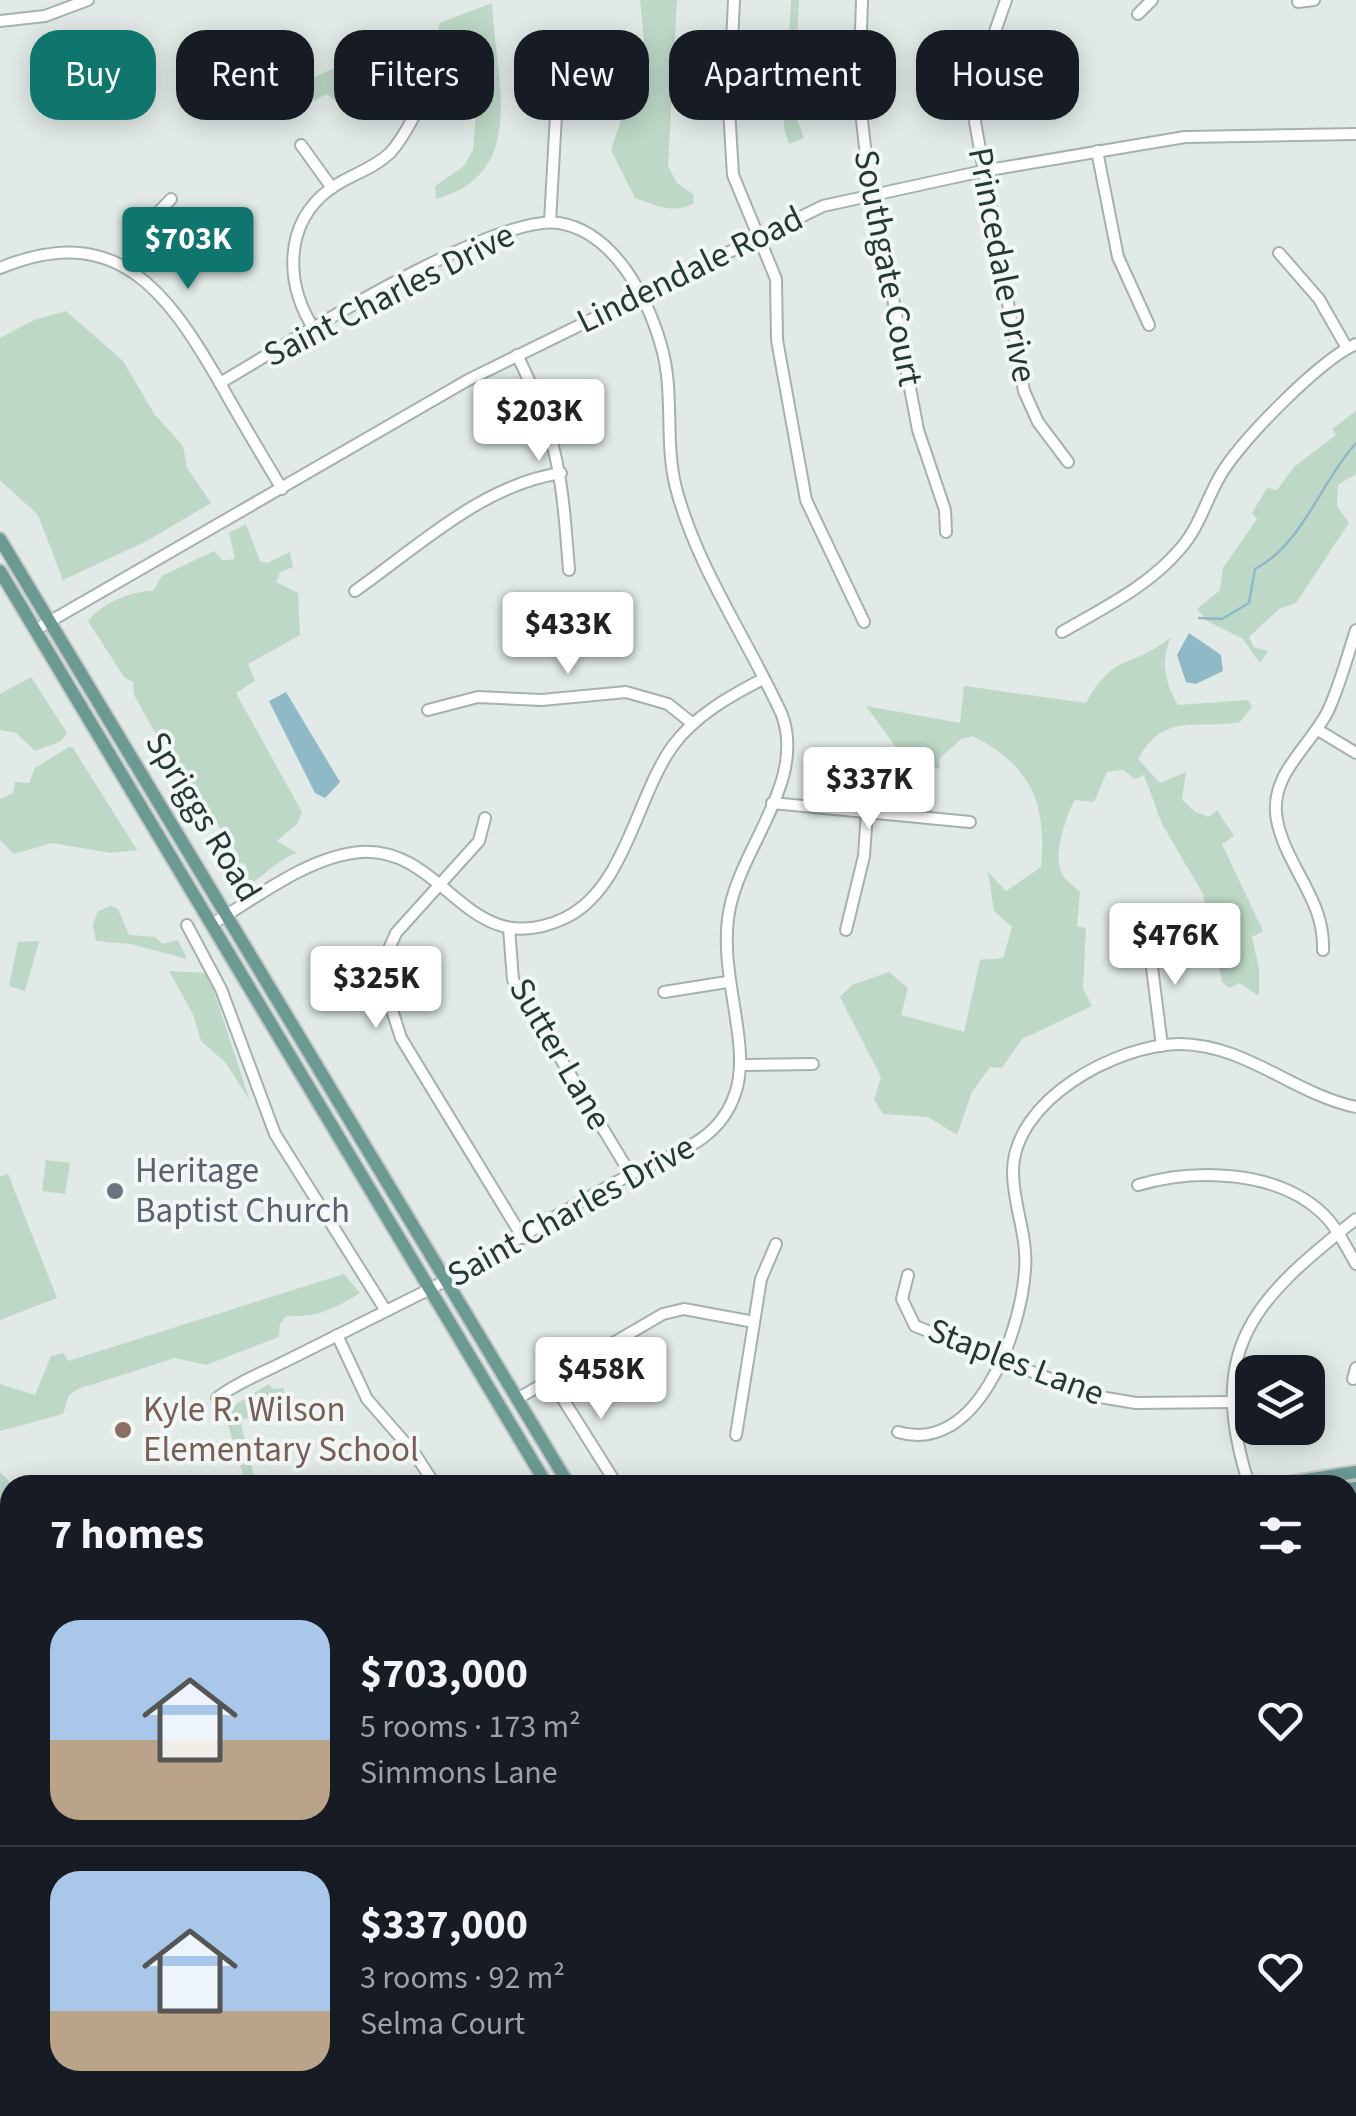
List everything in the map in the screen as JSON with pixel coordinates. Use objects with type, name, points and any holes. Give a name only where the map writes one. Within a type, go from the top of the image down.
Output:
[{"type":"main road","name":"Spriggs Road","points":[[0,540],[564,1475]]},
{"type":"main road","name":"Spriggs Road","points":[[0,570],[541,1475]]},
{"type":"street","points":[[0,21],[45,16],[88,0]]},
{"type":"street","points":[[734,0],[730,162],[776,278],[776,333],[806,500],[864,622]]},
{"type":"street","name":"Southgate Court","points":[[862,0],[859,94],[874,193],[918,430],[945,510],[946,532]]},
{"type":"street","name":"Princedale Drive","points":[[1006,0],[977,92],[976,122],[1024,390],[1038,422],[1068,462]]},
{"type":"street","points":[[1138,14],[1152,0]]},
{"type":"street","points":[[1298,2],[1314,0]]},
{"type":"street","points":[[314,329],[297,300],[293,254],[307,214],[332,188],[389,153],[411,120]]},
{"type":"street","points":[[550,222],[556,120]]},
{"type":"street","name":"Lindendale Road","points":[[35,630],[517,355],[824,206],[983,171],[1216,134],[1356,134]]},
{"type":"street","points":[[301,145],[332,188]]},
{"type":"street","points":[[1097,152],[1118,257],[1149,325]]},
{"type":"street","points":[[126,267],[146,224],[171,199]]},
{"type":"street","name":"Saint Charles Drive","points":[[217,1398],[445,1280],[630,1174],[690,1148],[714,1129],[730,1107],[741,1065],[727,982],[725,942],[732,896],[787,762],[788,736],[682,508],[670,460],[667,370],[640,294],[603,244],[572,226],[550,222],[496,233],[220,383]]},
{"type":"street","points":[[0,268],[30,257],[65,252],[98,256],[126,267],[174,307],[282,489]]},
{"type":"street","points":[[1062,632],[1142,583],[1178,553],[1234,455],[1351,346],[1279,254]]},
{"type":"street","points":[[517,355],[546,414],[561,473],[569,570]]},
{"type":"street","points":[[355,591],[496,492],[527,479],[561,473]]},
{"type":"street","points":[[1323,950],[1319,912],[1276,816],[1284,774],[1318,730],[1356,630]]},
{"type":"street","points":[[212,924],[312,867],[358,852],[398,857],[440,884],[473,915],[509,928],[549,924],[586,904],[607,875],[672,748],[692,724],[763,679]]},
{"type":"street","points":[[428,710],[478,697],[542,700],[626,692],[668,704],[692,724]]},
{"type":"street","points":[[1318,730],[1356,753]]},
{"type":"street","points":[[772,804],[970,822]]},
{"type":"street","points":[[846,930],[864,856],[866,812]]},
{"type":"street","points":[[485,818],[479,841],[405,920],[389,946],[384,971],[386,998],[401,1038],[522,1238]]},
{"type":"street","name":"Spriggs Road","points":[[187,925],[222,989],[275,1134],[386,1311]]},
{"type":"street","name":"Sutter Lane","points":[[509,928],[509,964],[519,992],[630,1174]]},
{"type":"street","points":[[1148,936],[1162,1046]]},
{"type":"street","points":[[664,992],[727,982]]},
{"type":"street","points":[[898,1432],[927,1437],[958,1424],[980,1398],[998,1362],[1026,1267],[1013,1172],[1022,1134],[1040,1109],[1073,1084],[1118,1059],[1162,1046],[1197,1045],[1232,1054],[1314,1095],[1356,1107]]},
{"type":"street","points":[[741,1065],[812,1064]]},
{"type":"street","points":[[1138,1185],[1180,1175],[1238,1178],[1310,1203],[1338,1233],[1356,1264]]},
{"type":"street","points":[[1247,1475],[1232,1402],[1238,1357],[1259,1306],[1296,1266],[1356,1219]]},
{"type":"street","points":[[736,1434],[764,1267],[776,1244]]},
{"type":"street","name":"Staples Lane","points":[[908,1275],[902,1299],[915,1326],[998,1362],[1069,1389],[1119,1401],[1232,1402]]},
{"type":"street","points":[[517,1399],[674,1311],[754,1322]]},
{"type":"street","points":[[337,1335],[367,1399],[429,1475]]},
{"type":"street","points":[[551,1380],[611,1475]]},
{"type":"green space","points":[[640,0],[677,0],[675,30],[669,30],[668,166],[677,183],[693,194],[694,203],[687,207],[665,208],[635,198],[611,150],[620,120],[649,120],[649,30],[643,30]]},
{"type":"green space","points":[[791,0],[799,0],[798,30],[789,30]]},
{"type":"green space","points":[[492,3],[500,92],[500,120],[496,146],[485,168],[466,186],[436,199],[435,186],[464,166],[473,150],[475,120],[494,120],[494,30],[438,30],[440,23]]},
{"type":"green space","points":[[334,68],[334,100],[327,94],[314,100],[314,77]]},
{"type":"green space","points":[[784,120],[797,120],[804,138],[789,144]]},
{"type":"green space","points":[[66,311],[123,361],[155,415],[183,446],[187,468],[211,503],[147,541],[63,580],[38,515],[0,480],[0,338],[34,320]]},
{"type":"green space","points":[[1356,411],[1356,474],[1338,485],[1337,506],[1349,523],[1296,603],[1279,609],[1249,637],[1254,647],[1268,651],[1260,663],[1243,639],[1207,621],[1197,609],[1220,590],[1223,568],[1257,519],[1252,513],[1267,488],[1277,490],[1294,467],[1336,435],[1332,429]]},
{"type":"green space","points":[[246,524],[260,561],[267,563],[290,552],[293,567],[280,572],[276,582],[298,593],[300,635],[248,664],[255,681],[236,693],[302,812],[298,823],[277,841],[297,853],[241,889],[237,879],[247,867],[244,863],[231,865],[238,854],[153,729],[134,695],[133,682],[124,677],[88,621],[118,599],[153,591],[162,576],[214,551],[223,561],[235,559],[229,533]]},
{"type":"green space","points":[[1171,637],[1166,672],[1178,705],[1248,700],[1252,707],[1240,722],[1171,728],[1148,744],[1138,759],[1160,783],[1186,772],[1182,799],[1195,812],[1209,817],[1217,810],[1234,836],[1222,844],[1263,931],[1252,937],[1259,968],[1259,996],[1239,983],[1229,988],[1222,982],[1203,894],[1162,824],[1144,775],[1135,779],[1123,770],[1107,772],[1094,802],[1075,800],[1059,847],[1062,874],[1080,892],[1077,926],[1086,928],[1083,989],[1092,1006],[1022,1039],[1002,1068],[990,1067],[972,1092],[957,1135],[928,1117],[883,1114],[874,1100],[881,1077],[840,997],[852,985],[889,972],[908,988],[901,1015],[964,1032],[980,960],[1003,958],[1012,927],[994,911],[988,872],[1006,891],[1041,867],[1042,845],[1038,806],[1022,774],[1009,760],[973,736],[961,739],[939,759],[940,769],[906,761],[866,706],[960,723],[964,686],[1086,703],[1106,675]]},
{"type":"green space","points":[[31,677],[67,733],[61,741],[35,751],[16,733],[0,730],[0,694]]},
{"type":"green space","points":[[69,747],[137,850],[111,853],[52,843],[14,854],[0,840],[0,799],[13,793],[15,782],[29,783],[35,768]]},
{"type":"green space","points":[[111,906],[118,909],[129,935],[155,937],[162,944],[178,940],[187,959],[131,944],[96,941],[93,924],[98,911]]},
{"type":"green space","points":[[39,941],[25,991],[9,986],[18,942]]},
{"type":"green space","points":[[169,971],[208,973],[250,1101],[226,1063],[201,1041],[193,1014]]},
{"type":"green space","points":[[46,1160],[70,1163],[65,1194],[42,1191]]},
{"type":"green space","points":[[8,1174],[57,1298],[0,1320],[0,1177]]},
{"type":"green space","points":[[344,1274],[360,1293],[325,1311],[286,1316],[280,1324],[279,1337],[206,1365],[175,1358],[78,1389],[69,1395],[63,1414],[0,1431],[0,1384],[35,1395],[51,1356],[64,1353],[68,1361]]},
{"type":"green space","points":[[269,1384],[272,1389],[283,1388],[292,1407],[240,1420],[254,1475],[243,1475],[226,1418],[236,1404]]},
{"type":"water","points":[[1189,633],[1221,655],[1223,671],[1196,684],[1186,682],[1177,655]]},
{"type":"water","points":[[286,692],[340,782],[325,798],[315,793],[269,701]]},
{"type":"waterway","points":[[1199,618],[1222,619],[1249,603],[1255,569],[1272,558],[1299,528],[1356,443]]},
{"type":"place","name":"Heritage Baptist Church","points":[[115,1191]]},
{"type":"place","name":"Kyle R. Wilson Elementary School","points":[[123,1430]]}]
